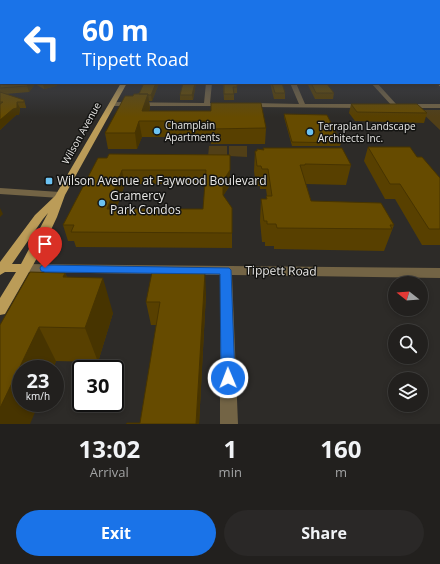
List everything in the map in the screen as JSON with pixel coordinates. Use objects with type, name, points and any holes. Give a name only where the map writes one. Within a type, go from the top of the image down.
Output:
[{"type":"main road","name":"Wilson Avenue","points":[[0,310],[52,217],[60,195],[123,84]]},
{"type":"main road","name":"Wilson Avenue","points":[[1,269],[39,218],[60,195]]},
{"type":"main road","name":"Tippett Road","points":[[1,269],[24,268]]},
{"type":"street","points":[[207,105],[209,84]]},
{"type":"street","points":[[293,84],[303,106]]},
{"type":"street","points":[[375,84],[392,106],[440,106]]},
{"type":"street","points":[[112,104],[230,105]]},
{"type":"street","points":[[246,105],[368,106]]},
{"type":"street","points":[[0,191],[60,195]]},
{"type":"street","name":"Tippett Road","points":[[24,268],[440,273]]},
{"type":"street","points":[[226,270],[229,424]]},
{"type":"shaded area","points":[[419,110],[440,110],[440,130]]},
{"type":"shaded area","points":[[209,146],[227,146],[227,157],[208,157]]},
{"type":"shaded area","points":[[229,146],[247,146],[247,157],[229,156]]},
{"type":"building","points":[[0,84],[29,84],[27,86],[0,88]]},
{"type":"building","points":[[144,84],[156,84],[151,95],[139,94]]},
{"type":"building","points":[[183,84],[195,84],[192,95],[180,95]]},
{"type":"building","points":[[224,84],[237,84],[237,87],[233,87],[234,94],[224,94]]},
{"type":"building","points":[[272,84],[282,84],[285,93],[275,93]]},
{"type":"building","points":[[312,84],[327,84],[334,93],[316,93]]},
{"type":"building","points":[[0,92],[24,100],[24,102],[17,102],[17,108],[13,109],[0,120],[0,104],[3,102],[0,102]]},
{"type":"building","points":[[134,94],[148,94],[142,111],[211,111],[211,103],[261,103],[266,128],[210,129],[211,121],[139,121],[135,133],[105,133],[125,96],[133,96]]},
{"type":"building","points":[[351,104],[417,104],[427,113],[357,112]]},
{"type":"building","name":"Terraplan Landscape Architects Inc.","points":[[284,114],[327,115],[341,143],[292,142]]},
{"type":"building","points":[[368,147],[410,147],[417,157],[422,157],[440,178],[440,229],[429,229],[400,184],[390,184]]},
{"type":"building","points":[[263,148],[342,148],[351,165],[300,165],[311,201],[381,203],[394,225],[390,225],[392,229],[277,228],[276,224],[267,224],[267,221],[264,221],[261,199],[267,199],[266,196],[272,196],[268,169],[262,169],[261,166],[257,166],[255,151],[257,151],[257,149],[264,150]]},
{"type":"building","points":[[109,154],[230,155],[230,170],[223,181],[223,195],[232,208],[232,233],[71,232],[74,225],[63,225],[98,158],[107,158]],"holes":[[[122,170],[206,170],[203,209],[107,209]]]},
{"type":"building","points":[[155,270],[202,270],[205,272],[196,424],[126,424],[140,423],[160,302],[146,302],[152,272]]},
{"type":"building","points":[[30,272],[65,273],[63,277],[103,278],[85,328],[39,327],[23,360],[12,360],[12,383],[0,408],[0,325]]},
{"type":"place","name":"Champlain Apartments","points":[[157,131]]},
{"type":"place","name":"Terraplan Landscape Architects Inc.","points":[[310,132]]},
{"type":"place","name":"Wilson Avenue at Faywood Boulevard","points":[[49,181]]},
{"type":"place","name":"Gramercy Park Condos","points":[[102,203]]},
{"type":"route","points":[[45,268],[226,270],[228,378]]}]
